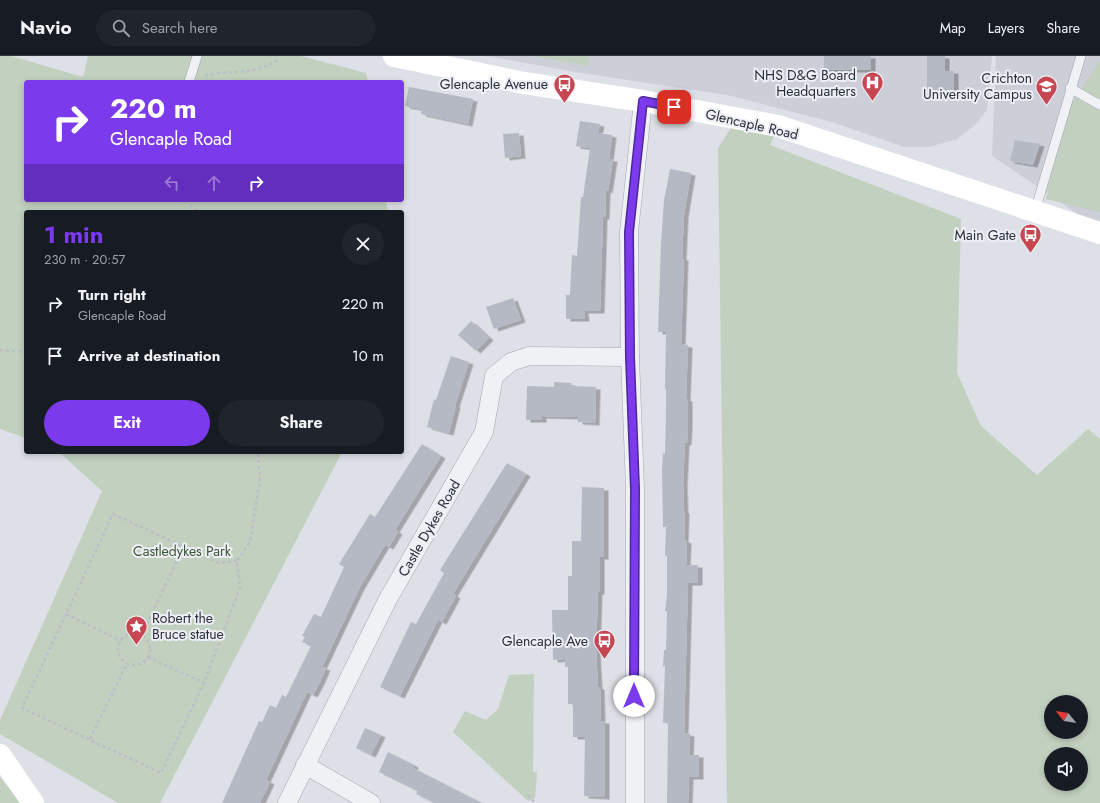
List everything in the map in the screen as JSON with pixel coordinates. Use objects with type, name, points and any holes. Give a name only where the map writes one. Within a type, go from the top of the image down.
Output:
[{"type":"main road","name":"Glencaple Road","points":[[394,56],[524,83],[643,101],[778,126],[1100,233]]},
{"type":"main road","points":[[0,756],[33,803]]},
{"type":"street","points":[[635,803],[635,489],[630,357],[629,232],[643,101]]},
{"type":"street","name":"Castle Dykes Road","points":[[287,803],[388,599],[484,432],[494,376],[511,362],[529,356],[630,357]]},
{"type":"street","points":[[305,765],[371,803]]},
{"type":"lane","points":[[190,80],[197,56]]},
{"type":"lane","points":[[1035,211],[1078,59]]},
{"type":"lane","points":[[1070,88],[1100,106]]},
{"type":"path","points":[[190,80],[219,72],[250,72],[264,69],[276,61],[277,56]]},
{"type":"path","points":[[188,202],[195,210]]},
{"type":"path","points":[[0,350],[24,352]]},
{"type":"path","points":[[236,561],[219,563],[113,514],[22,708],[161,773],[204,684],[240,588],[236,561],[250,542],[260,480],[258,454]]},
{"type":"path","points":[[142,635],[183,547]]},
{"type":"path","points":[[66,614],[121,642]]},
{"type":"path","points":[[132,634],[142,635],[148,642],[150,652],[148,657],[141,664],[127,663],[120,656],[119,651],[121,642],[124,638],[132,634]]},
{"type":"path","points":[[148,657],[204,684]]},
{"type":"path","points":[[90,739],[127,663]]},
{"type":"path","points":[[528,795],[535,803]]},
{"type":"shaded area","name":"NHS D&G Board Headquarters","points":[[488,56],[992,56],[987,110],[975,125],[957,139],[929,147],[904,147],[835,123],[727,95],[581,73]]},
{"type":"shaded area","name":"Crichton University Campus","points":[[996,56],[1100,56],[1100,222],[1082,217],[992,156]]},
{"type":"green space","points":[[0,56],[11,56],[83,77],[88,56],[301,56],[366,73],[368,80],[24,80],[24,202],[386,202],[388,210],[24,210],[24,437],[0,429]]},
{"type":"green space","points":[[533,56],[589,56],[588,66]]},
{"type":"green space","points":[[1100,60],[1100,212],[1046,199],[1061,122]]},
{"type":"green space","points":[[737,119],[778,126],[770,145],[961,219],[957,373],[981,426],[1037,475],[1088,429],[1100,439],[1100,803],[727,803],[718,148]]},
{"type":"green space","name":"Castledykes Park","points":[[61,454],[341,454],[160,803],[118,803],[0,734],[0,720],[102,491]]},
{"type":"green space","points":[[534,674],[533,772],[537,772],[535,798],[528,801],[453,732],[465,711],[486,720],[498,709],[509,675]]},
{"type":"green space","points":[[0,777],[21,803],[0,803]]},
{"type":"building","points":[[824,56],[871,56],[871,70],[824,70]]},
{"type":"building","points":[[927,56],[945,56],[945,71],[954,71],[954,97],[927,97]]},
{"type":"building","points":[[409,87],[473,99],[468,124],[421,114],[422,109],[405,106]]},
{"type":"building","points":[[580,121],[600,124],[598,133],[612,135],[609,159],[613,159],[608,191],[606,190],[605,217],[603,217],[600,311],[584,311],[585,319],[566,319],[566,295],[570,295],[572,255],[577,256],[581,197],[583,197],[590,148],[576,146]]},
{"type":"building","points":[[519,133],[521,156],[505,158],[503,134]]},
{"type":"building","points":[[1015,140],[1040,144],[1033,165],[1010,161]]},
{"type":"building","points":[[670,169],[691,173],[684,215],[682,258],[684,258],[681,344],[688,345],[686,399],[688,399],[688,426],[687,443],[685,443],[683,484],[685,511],[684,540],[687,541],[686,565],[698,565],[698,583],[688,583],[684,733],[690,734],[689,755],[699,755],[699,777],[689,777],[688,803],[667,803],[668,723],[663,723],[665,666],[663,666],[664,650],[666,650],[667,611],[665,611],[667,595],[667,556],[665,556],[666,527],[663,527],[662,470],[663,453],[665,454],[666,332],[658,332],[664,200]]},
{"type":"building","points":[[513,298],[521,320],[494,329],[486,307]]},
{"type":"building","points":[[471,321],[489,338],[476,351],[458,335]]},
{"type":"building","points":[[451,356],[469,362],[455,405],[449,433],[427,427],[434,399],[436,400]]},
{"type":"building","points":[[554,382],[571,383],[571,386],[596,387],[595,423],[578,422],[578,417],[542,416],[542,420],[526,420],[527,386],[554,387]]},
{"type":"building","points":[[422,444],[441,456],[395,530],[398,532],[389,547],[385,545],[360,587],[322,667],[326,668],[320,682],[313,695],[307,692],[266,780],[270,782],[260,803],[222,803],[259,721],[262,722],[270,705],[276,708],[282,695],[286,697],[311,646],[302,642],[305,637],[302,636],[314,614],[321,617],[344,567],[339,564],[370,514],[375,517]]},
{"type":"building","points":[[507,463],[526,474],[453,594],[456,596],[442,622],[438,620],[400,696],[380,687],[411,622],[416,624],[444,573],[440,570]]},
{"type":"building","points":[[582,487],[604,488],[604,557],[600,557],[600,592],[598,592],[596,650],[598,687],[600,687],[601,721],[605,721],[605,797],[584,796],[585,737],[573,737],[573,704],[568,704],[568,667],[565,667],[565,659],[553,660],[552,610],[568,610],[568,576],[572,576],[572,541],[581,541]]},
{"type":"building","points":[[365,728],[381,735],[371,755],[356,748]]},
{"type":"building","points":[[388,752],[414,765],[413,768],[482,803],[435,803],[416,794],[418,791],[379,772]]},
{"type":"place","name":"NHS D&G Board Headquarters","points":[[872,102]]},
{"type":"place","name":"Glencaple Avenue","points":[[564,104]]},
{"type":"place","name":"Crichton University Campus","points":[[1047,106]]},
{"type":"place","name":"Main Gate","points":[[1031,254]]},
{"type":"place","name":"Robert the Bruce statue","points":[[137,646]]},
{"type":"place","name":"Glencaple Ave","points":[[604,660]]},
{"type":"route","points":[[634,696],[635,489],[630,357],[629,232],[643,101],[674,107]]}]
